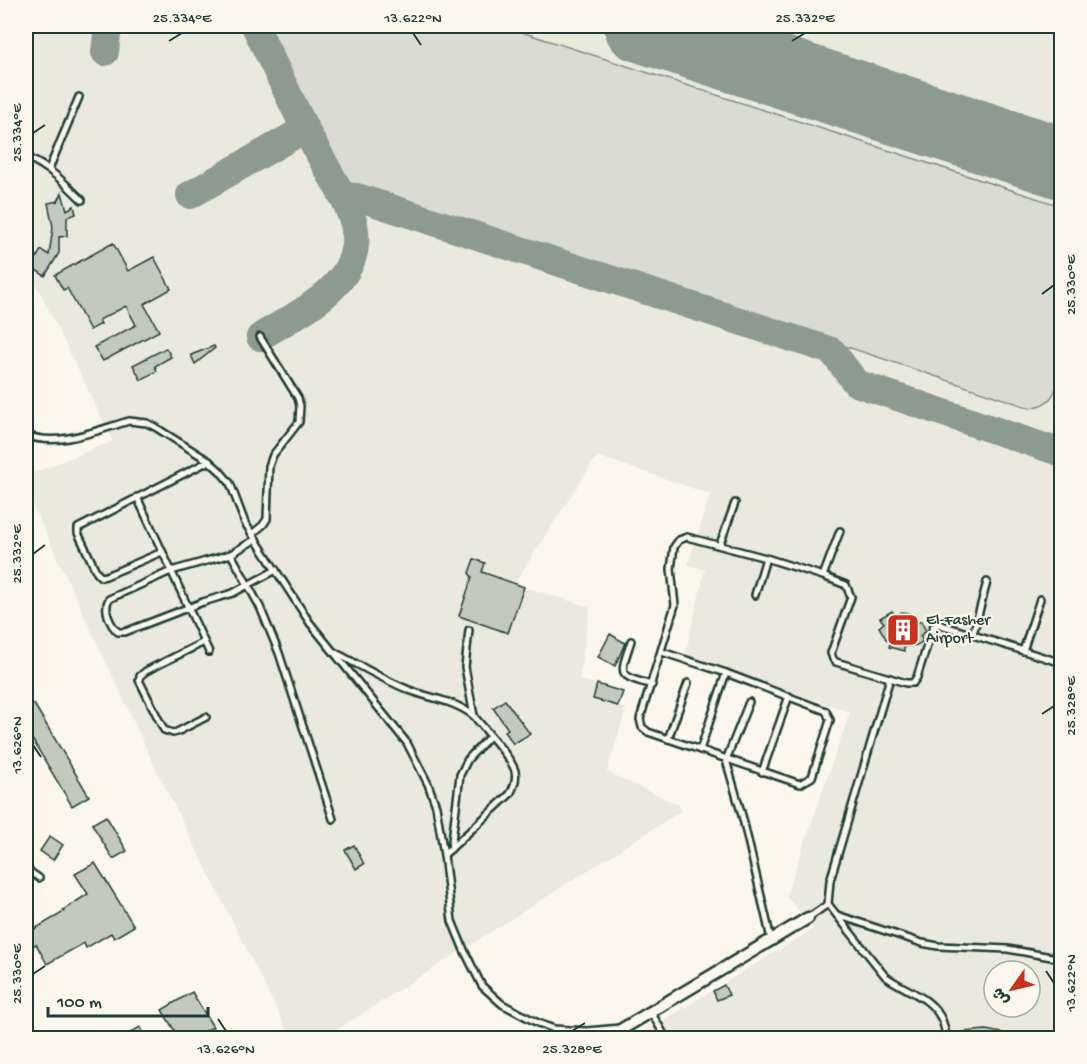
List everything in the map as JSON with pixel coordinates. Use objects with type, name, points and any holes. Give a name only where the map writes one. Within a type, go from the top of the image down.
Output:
[{"type":"street","points":[[607,1038],[808,918]]},
{"type":"lane","points":[[49,169],[79,97]]},
{"type":"lane","points":[[26,157],[49,169],[82,200]]},
{"type":"lane","points":[[260,337],[298,398],[301,414],[295,429],[270,460],[267,519],[254,537],[231,554],[171,572],[109,599],[106,609],[114,628],[118,632],[125,632],[226,596],[276,570]]},
{"type":"lane","points":[[26,435],[51,440],[71,437],[129,421],[138,421],[155,427],[209,461],[220,471],[230,483],[243,517],[254,537],[310,623],[393,724],[418,763],[435,806],[452,921],[476,974],[491,996],[538,1023],[554,1029],[587,1031],[625,1027]]},
{"type":"lane","points":[[162,552],[101,577],[78,533],[80,525],[209,461]]},
{"type":"lane","points":[[137,497],[209,652]]},
{"type":"lane","points":[[720,544],[735,503]]},
{"type":"lane","points":[[823,576],[840,531]]},
{"type":"lane","points":[[662,652],[823,709],[829,717],[812,777],[800,784],[648,732],[640,723],[675,605],[671,569],[676,543],[687,537],[720,544],[846,585],[851,597],[831,653],[836,662],[909,684],[916,681],[934,625],[942,625],[1062,663]]},
{"type":"lane","points":[[231,554],[263,615],[279,653],[333,819]]},
{"type":"lane","points":[[755,595],[766,558]]},
{"type":"lane","points":[[973,634],[987,582]]},
{"type":"lane","points":[[1023,651],[1040,599]]},
{"type":"lane","points":[[469,630],[465,667],[474,716]]},
{"type":"lane","points":[[631,641],[623,668],[624,674],[629,679],[652,685]]},
{"type":"lane","points":[[204,642],[146,671],[139,680],[164,730],[177,732],[206,717]]},
{"type":"lane","points":[[331,651],[405,688],[458,705],[474,716],[515,770],[514,787],[510,794],[444,855]]},
{"type":"lane","points":[[700,750],[726,673]]},
{"type":"lane","points":[[890,678],[830,881],[828,904],[885,976],[897,985],[923,997],[935,1007],[947,1038]]},
{"type":"lane","points":[[668,739],[688,683]]},
{"type":"lane","points":[[762,772],[789,696]]},
{"type":"lane","points":[[749,702],[726,760],[743,819],[771,939]]},
{"type":"lane","points":[[451,849],[460,775],[468,759],[490,736]]},
{"type":"lane","points":[[26,869],[39,878]]},
{"type":"lane","points":[[808,918],[828,904]]},
{"type":"lane","points":[[837,915],[922,943],[938,946],[1008,949],[1062,959]]},
{"type":"lane","points":[[651,1012],[666,1038]]},
{"type":"shaded area","points":[[26,26],[1061,26],[1061,1038],[635,1038],[814,928],[786,896],[850,712],[685,655],[705,570],[688,565],[710,494],[597,456],[516,581],[524,587],[590,607],[579,680],[597,684],[593,699],[626,709],[607,772],[679,805],[681,811],[324,1038],[291,1038],[155,767],[26,491],[26,476],[113,441],[34,280],[26,285]]},
{"type":"shaded area","points":[[267,26],[503,26],[1061,206],[1062,372],[1055,392],[1044,404],[1030,408],[839,344],[837,346],[412,208],[359,185],[349,183]]},
{"type":"building","points":[[62,193],[67,210],[74,206],[76,214],[67,217],[67,236],[59,237],[59,253],[45,276],[31,267],[41,250],[49,255],[53,227],[48,203],[58,201]]},
{"type":"building","points":[[113,243],[128,271],[154,257],[171,289],[144,304],[159,331],[103,361],[94,347],[136,325],[126,306],[99,320],[101,324],[90,330],[67,288],[63,290],[55,275]]},
{"type":"building","points":[[214,346],[215,348],[195,364],[191,355]]},
{"type":"building","points":[[166,348],[171,357],[155,366],[157,371],[141,380],[133,365]]},
{"type":"building","points":[[474,559],[485,563],[482,572],[524,587],[508,633],[459,616],[472,577],[469,573]]},
{"type":"building","name":"El-Fasher Airport","points":[[892,611],[895,616],[902,612],[908,613],[917,623],[921,621],[926,631],[920,636],[923,641],[917,645],[904,647],[904,651],[889,647],[891,642],[886,639],[879,627],[884,623],[880,618]]},
{"type":"building","points":[[610,634],[625,643],[615,666],[598,657]]},
{"type":"building","points":[[597,684],[623,692],[618,706],[593,699]]},
{"type":"building","points":[[505,700],[530,734],[513,744],[505,731],[508,729],[493,708]]},
{"type":"building","points":[[34,704],[89,796],[72,806],[26,729],[26,710]]},
{"type":"building","points":[[106,816],[127,851],[113,859],[92,824]]},
{"type":"building","points":[[50,836],[63,845],[53,860],[40,851]]},
{"type":"building","points":[[354,845],[364,864],[356,869],[345,850]]},
{"type":"building","points":[[95,863],[134,926],[114,938],[111,933],[86,948],[84,943],[47,964],[36,944],[29,948],[26,934],[64,912],[63,910],[88,894],[75,874]]},
{"type":"building","points":[[724,985],[729,995],[717,1000],[713,991]]},
{"type":"building","points":[[192,992],[213,1027],[192,1038],[179,1038],[162,1010]]},
{"type":"building","points":[[140,1027],[147,1038],[122,1038]]},
{"type":"building","points":[[986,1030],[1007,1034],[1007,1038],[963,1038],[963,1032]]},
{"type":"taxiway","points":[[105,52],[108,26]]},
{"type":"taxiway","points":[[255,26],[305,129]]},
{"type":"taxiway","points":[[190,195],[305,129],[346,202]]},
{"type":"taxiway","points":[[260,337],[311,306],[340,279],[350,263],[355,245],[354,224],[346,202],[357,197],[832,351],[856,383],[1062,453]]},
{"type":"runway","points":[[640,26],[1062,163]]},
{"type":"place","name":"El-Fasher Airport","points":[[903,630]]}]
